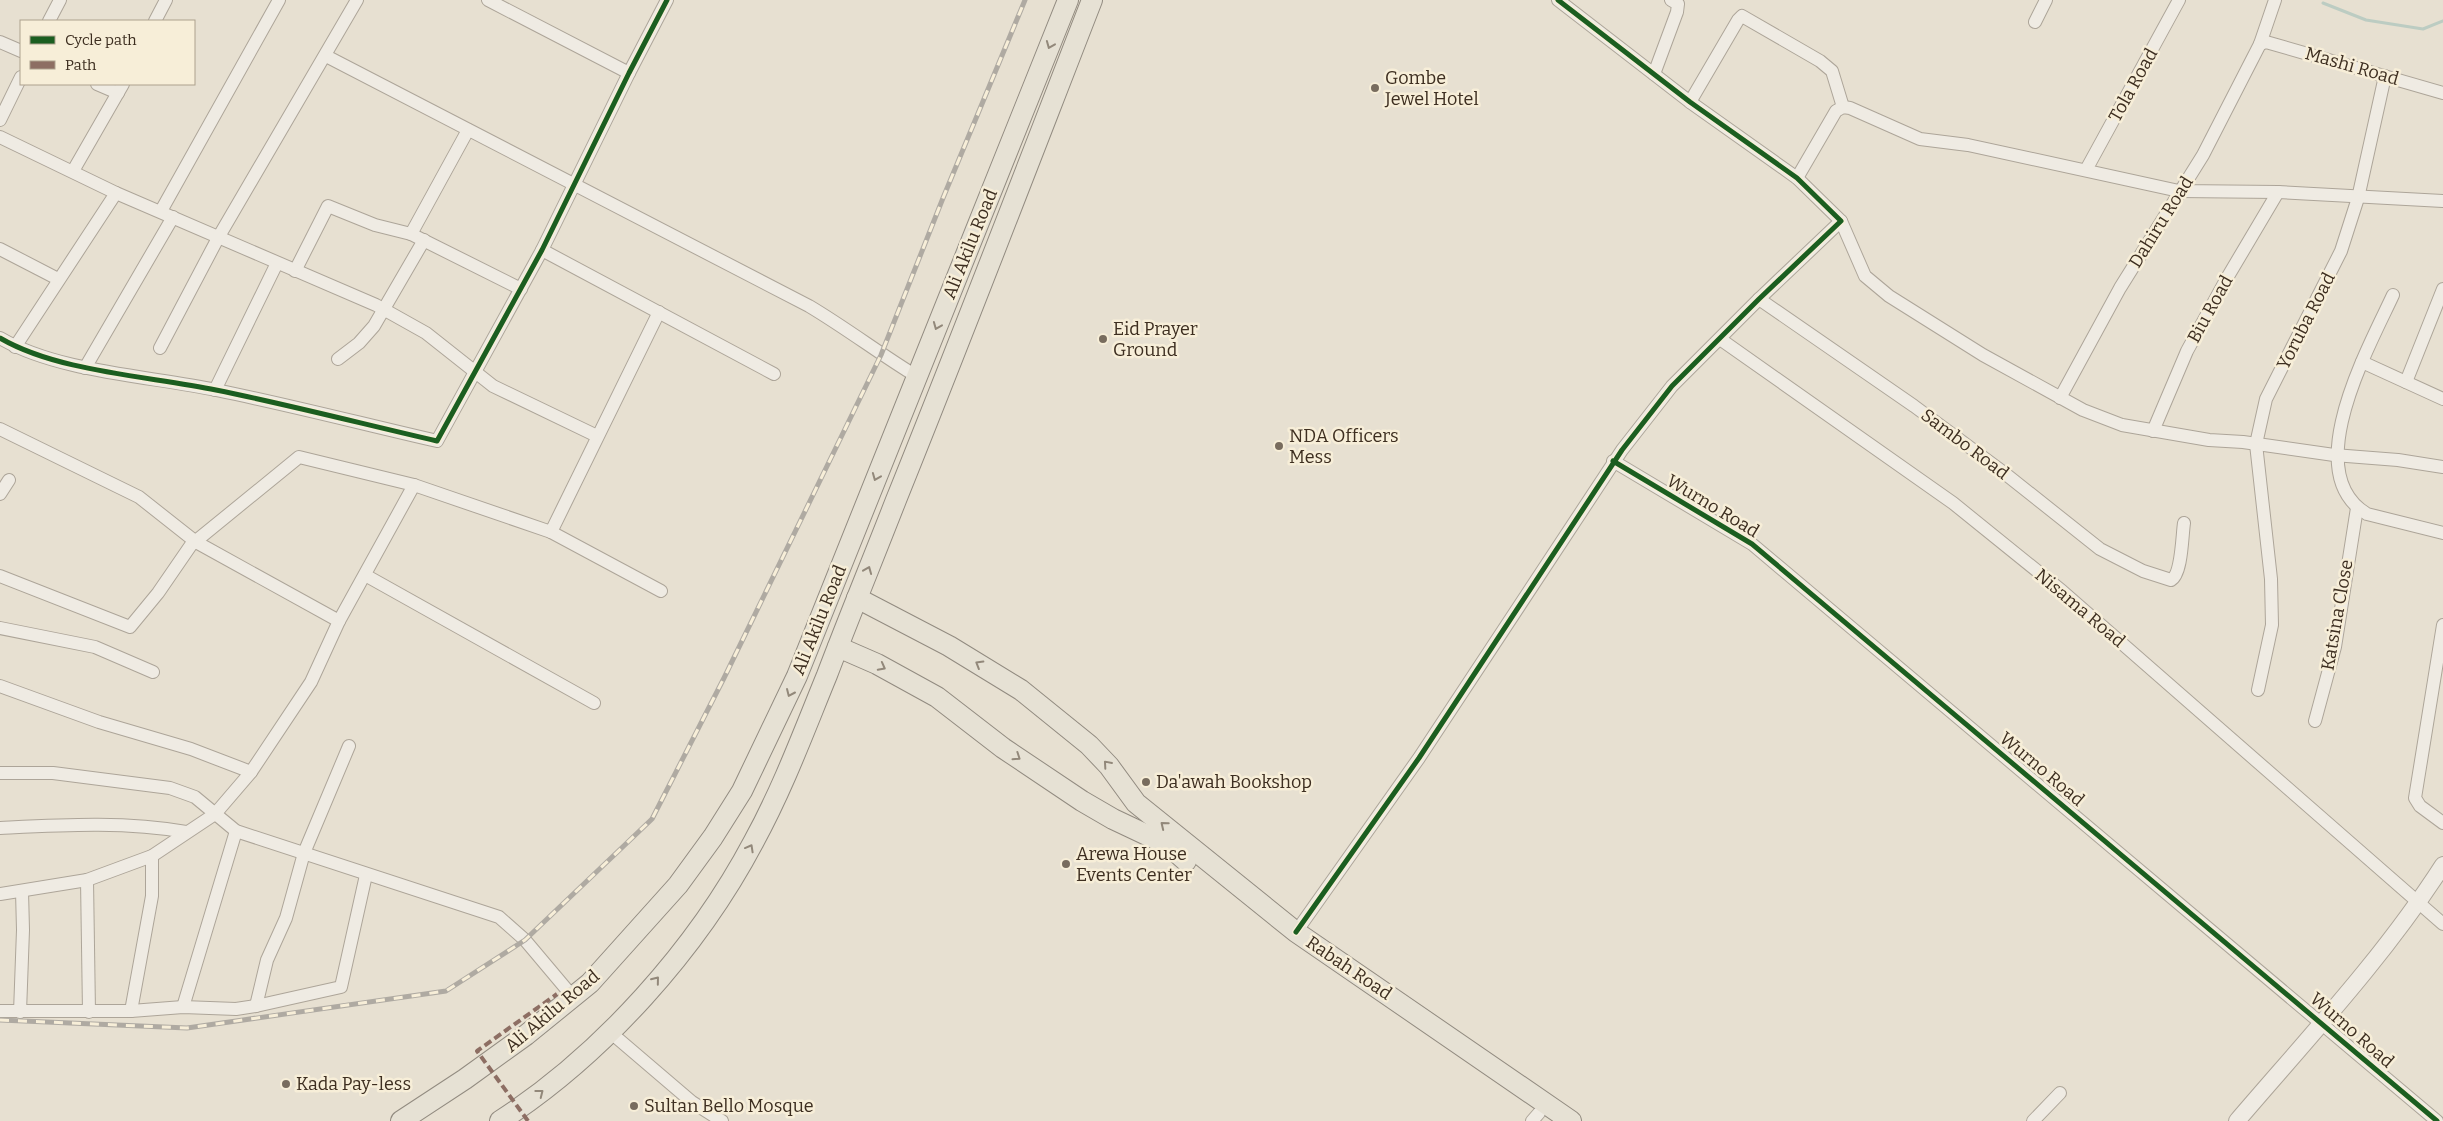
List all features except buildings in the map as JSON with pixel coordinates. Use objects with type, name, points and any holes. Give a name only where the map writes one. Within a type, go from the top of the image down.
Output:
[{"type":"main road","name":"Ali Akilu Road","points":[[401,1121],[466,1079],[526,1035],[590,983],[678,885],[713,837],[742,791],[798,676],[916,376],[1068,0]]},
{"type":"main road","name":"Ali Akilu Road","points":[[500,1121],[526,1104],[562,1076],[610,1032],[640,1000],[705,920],[734,876],[779,791],[838,647],[1092,0]]},
{"type":"main road","name":"Rabah Road","points":[[857,598],[949,646],[1021,690],[1089,745],[1109,766],[1136,803],[1296,932],[1572,1121]]},
{"type":"main road","name":"Rabah Road","points":[[838,647],[877,664],[937,697],[1003,748],[1082,801],[1112,819],[1168,846],[1290,942],[1540,1118]]},
{"type":"street","points":[[50,20],[60,0]]},
{"type":"street","points":[[156,20],[166,0]]},
{"type":"street","points":[[161,211],[279,0]]},
{"type":"street","points":[[160,348],[218,238],[357,0]]},
{"type":"street","points":[[488,0],[628,73]]},
{"type":"street","points":[[0,338],[16,347],[85,368],[215,390],[437,441],[522,289],[628,73],[667,0]]},
{"type":"street","points":[[1558,0],[1690,102],[1797,178],[1841,221],[1865,276],[1889,296],[1983,354],[2060,398],[2083,410],[2122,425],[2153,431],[2209,440],[2256,444],[2336,455],[2398,460],[2443,467]]},
{"type":"street","points":[[1654,74],[1677,12],[1678,4],[1671,0]]},
{"type":"street","points":[[2035,22],[2046,0]]},
{"type":"street","name":"Tola Road","points":[[2086,170],[2179,0]]},
{"type":"street","name":"Dahiru Road","points":[[2060,398],[2120,288],[2203,155],[2260,44],[2276,0]]},
{"type":"street","points":[[1690,102],[1742,16],[1820,61],[1832,71],[1843,107]]},
{"type":"street","points":[[0,42],[20,51]]},
{"type":"street","name":"Mashi Road","points":[[2260,44],[2266,42],[2443,93]]},
{"type":"street","points":[[326,56],[574,186],[810,306],[853,332],[881,355],[916,376]]},
{"type":"street","name":"Yoruba Road","points":[[2258,690],[2272,625],[2271,579],[2256,444],[2266,399],[2341,251],[2358,198],[2385,76]]},
{"type":"street","points":[[0,120],[20,79]]},
{"type":"street","points":[[73,171],[120,88],[103,85]]},
{"type":"street","points":[[1797,178],[1836,111],[1843,107],[1850,108],[1920,139],[1968,144],[2179,191],[2278,192],[2358,198],[2443,201]]},
{"type":"street","points":[[411,234],[468,130]]},
{"type":"street","points":[[0,136],[116,193],[382,308],[426,333],[493,386],[597,436]]},
{"type":"street","name":"Biu Road","points":[[2153,431],[2187,351],[2227,278],[2278,192]]},
{"type":"street","points":[[16,347],[116,193]]},
{"type":"street","points":[[295,271],[328,206],[375,225],[411,234],[522,289]]},
{"type":"street","points":[[85,368],[173,217]]},
{"type":"street","points":[[1296,932],[1419,758],[1613,462],[1672,386],[1841,221]]},
{"type":"street","points":[[338,359],[359,343],[374,326],[382,308],[424,240]]},
{"type":"street","points":[[0,249],[58,280]]},
{"type":"street","points":[[542,250],[774,374]]},
{"type":"street","points":[[215,390],[277,263]]},
{"type":"street","points":[[2406,382],[2443,289]]},
{"type":"street","points":[[2393,295],[2362,362],[2340,425],[2336,455],[2340,481],[2356,508],[2367,514],[2443,532]]},
{"type":"street","name":"Sambo Road","points":[[1759,299],[1914,406],[2003,472],[2100,549],[2143,571],[2171,580],[2175,578],[2178,570],[2184,523]]},
{"type":"street","points":[[551,532],[659,312]]},
{"type":"street","name":"Nisama Road","points":[[1720,339],[1953,503],[2031,566],[2443,924]]},
{"type":"street","points":[[2362,362],[2443,399]]},
{"type":"street","points":[[0,429],[139,497],[196,542],[339,621]]},
{"type":"street","points":[[0,576],[127,627],[133,625],[158,594],[191,545],[299,457],[414,485],[551,532],[661,591]]},
{"type":"street","name":"Wurno Road","points":[[1613,462],[1752,544],[2322,1022],[2437,1121]]},
{"type":"street","points":[[0,494],[9,480]]},
{"type":"street","points":[[0,894],[87,880],[152,856],[215,814],[251,772],[311,682],[339,621],[414,485]]},
{"type":"street","name":"Katsina Close","points":[[2315,721],[2335,647],[2356,508]]},
{"type":"street","points":[[365,575],[594,703]]},
{"type":"street","points":[[2443,625],[2415,798],[2420,806],[2443,823]]},
{"type":"street","points":[[0,628],[95,647],[153,672]]},
{"type":"street","points":[[0,686],[99,722],[191,749],[251,772]]},
{"type":"street","points":[[256,1006],[268,960],[286,918],[304,853],[349,746]]},
{"type":"street","points":[[0,773],[53,773],[170,788],[195,797],[236,832],[499,917],[525,940],[573,997]]},
{"type":"street","points":[[0,828],[61,824],[161,828],[186,832]]},
{"type":"street","points":[[183,1007],[236,832]]},
{"type":"street","points":[[131,1011],[152,896],[152,856]]},
{"type":"street","points":[[2237,1121],[2322,1022],[2418,903],[2443,865]]},
{"type":"street","points":[[0,1011],[89,1012],[183,1007],[236,1008],[256,1006],[341,986],[366,875]]},
{"type":"street","points":[[87,880],[89,1012]]},
{"type":"street","points":[[20,1012],[23,930],[22,890]]},
{"type":"street","points":[[610,1032],[692,1102],[722,1121]]},
{"type":"street","points":[[2033,1121],[2060,1093]]},
{"type":"waterway","points":[[2323,3],[2366,20],[2423,29],[2443,21]]},
{"type":"railway","points":[[0,1020],[187,1028],[446,991],[525,940],[652,819],[724,678],[881,355],[943,198],[1025,0]]},
{"type":"marked path","points":[[528,1121],[477,1051],[557,994]]},
{"type":"cycle path","points":[[0,338],[23,349],[76,366],[216,390],[437,441],[542,250],[667,0]]},
{"type":"cycle path","points":[[1296,932],[1419,758],[1622,450],[1672,386],[1841,221],[1797,178],[1690,102],[1558,0]]},
{"type":"cycle path","points":[[1613,461],[1752,544],[2437,1121]]},
{"type":"place","name":"Gombe Jewel Hotel","points":[[1375,88]]},
{"type":"place","name":"Eid Prayer Ground","points":[[1103,339]]},
{"type":"place","name":"NDA Officers Mess","points":[[1279,446]]},
{"type":"place","name":"Da'awah Bookshop","points":[[1146,782]]},
{"type":"place","name":"Arewa House Events Center","points":[[1066,864]]},
{"type":"place","name":"Kada Pay-less","points":[[286,1084]]},
{"type":"place","name":"Sultan Bello Mosque","points":[[634,1106]]}]
